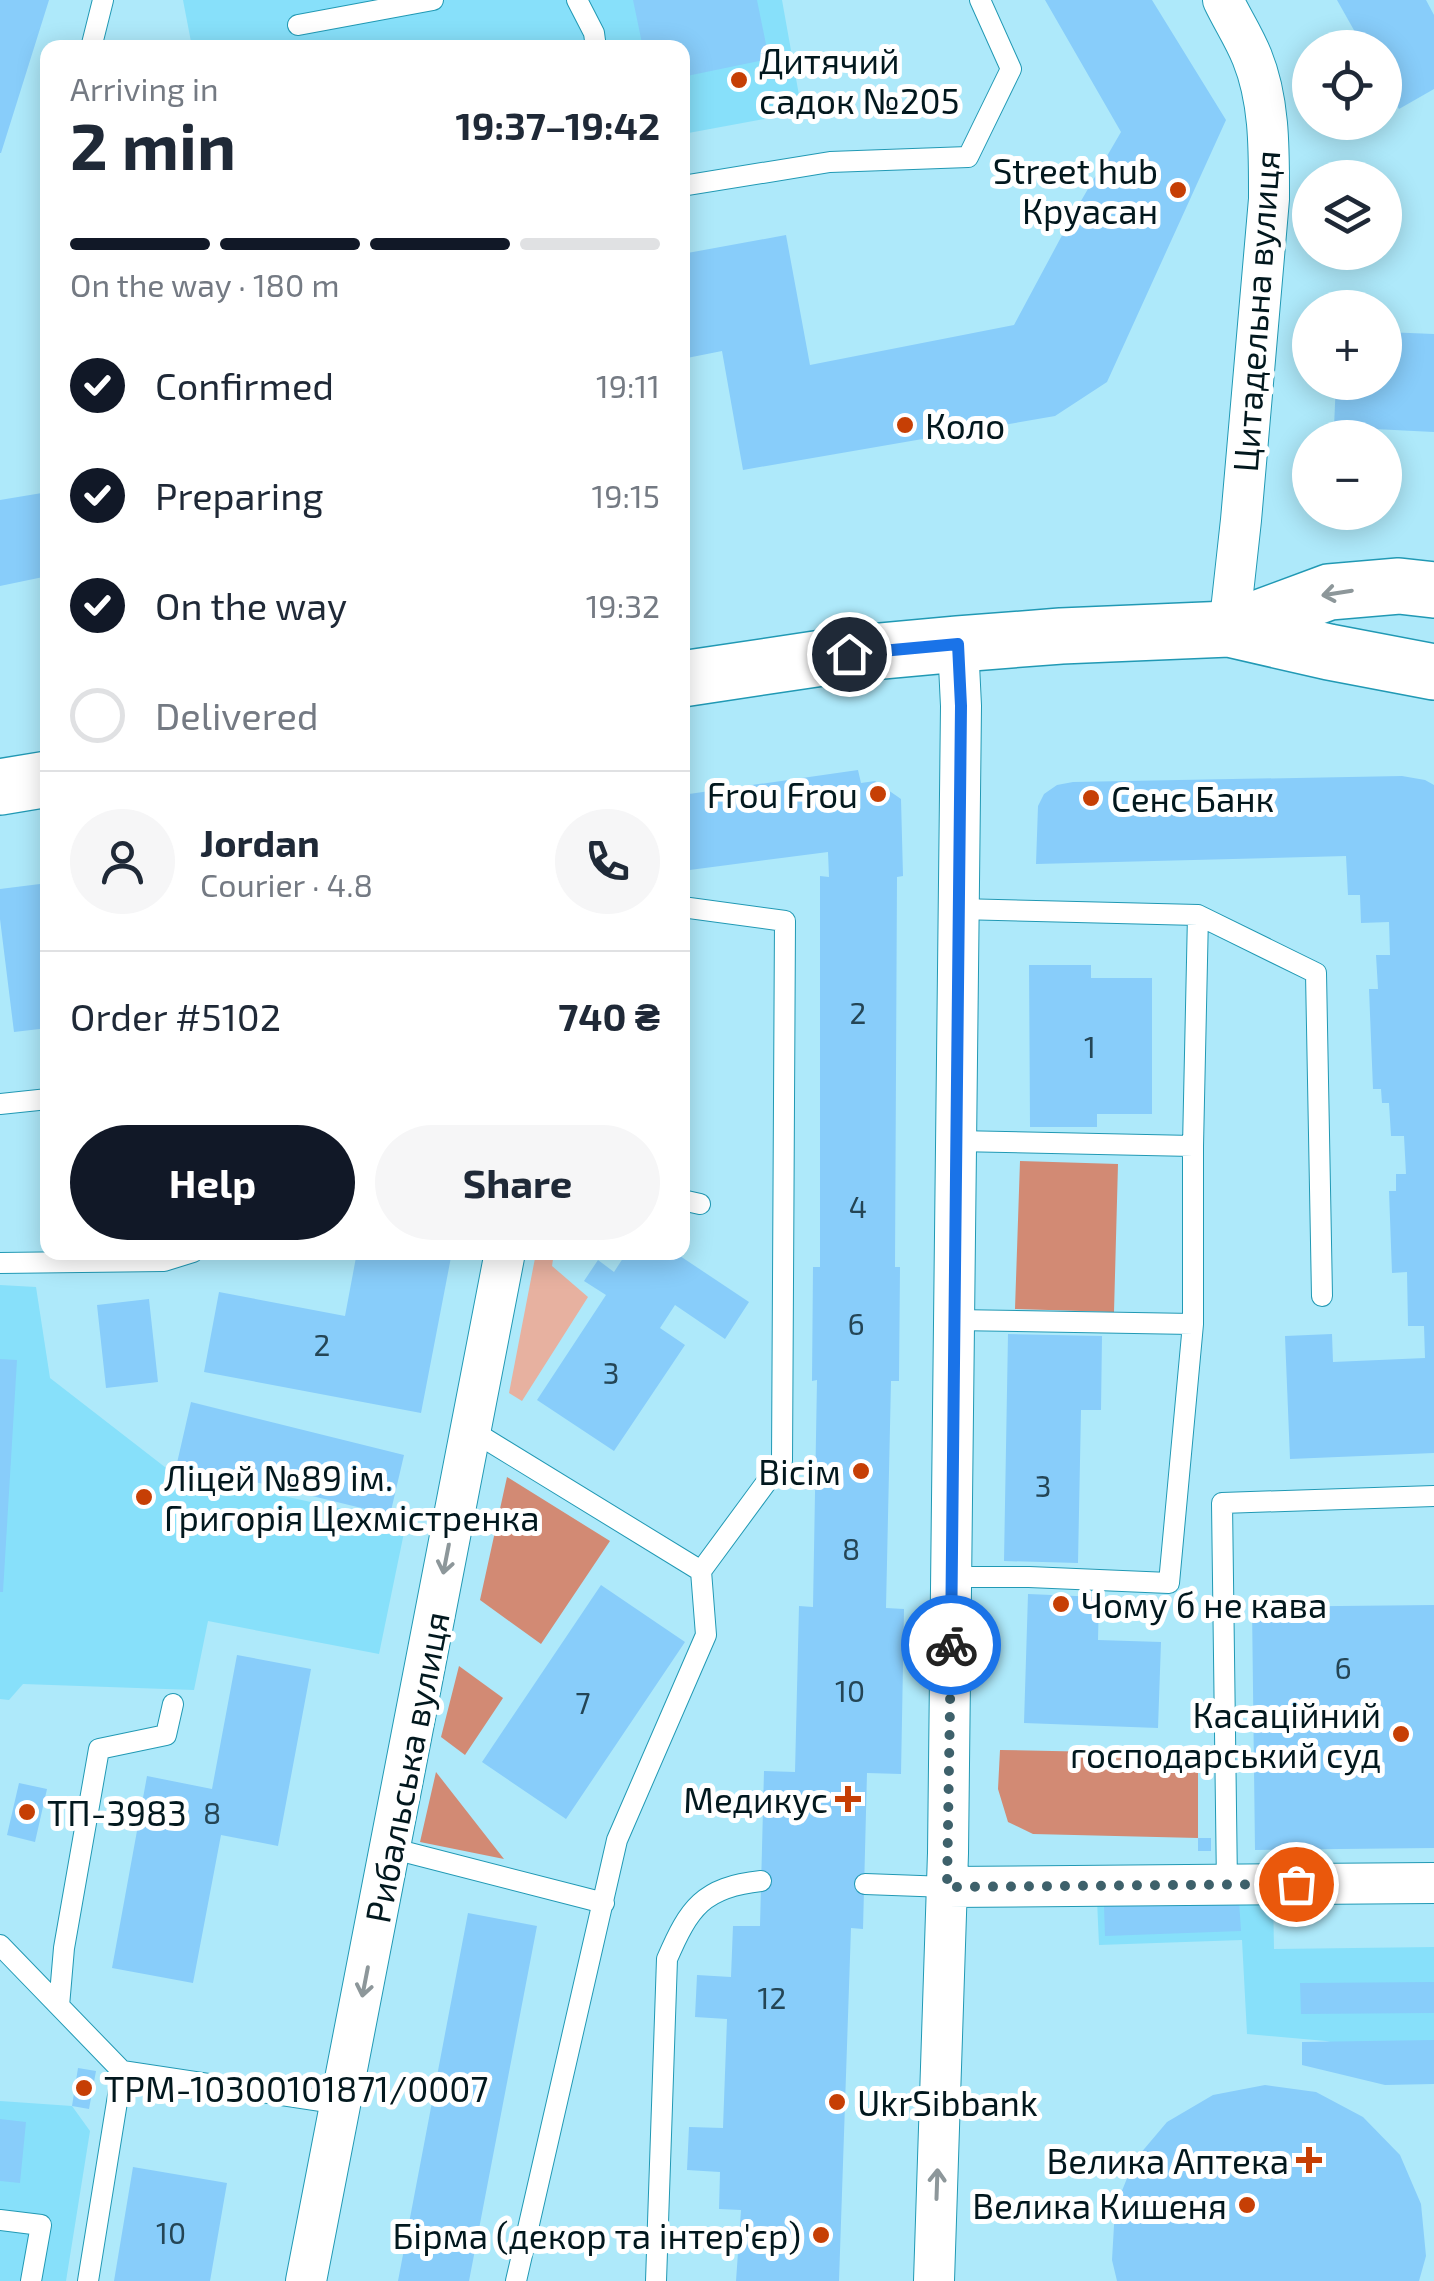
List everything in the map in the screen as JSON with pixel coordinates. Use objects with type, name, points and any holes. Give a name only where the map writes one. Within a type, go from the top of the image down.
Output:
[{"type":"main road","points":[[1229,629],[1329,592],[1399,586],[1434,590]]},
{"type":"main road","points":[[690,678],[849,654],[958,644],[1229,629],[1434,672]]},
{"type":"main road","points":[[0,787],[40,780]]},
{"type":"street","name":"Цитадельна вулиця","points":[[1223,0],[1252,58],[1264,99],[1269,165],[1268,217],[1229,629]]},
{"type":"street","points":[[934,2281],[952,1577],[961,706],[958,644]]},
{"type":"street","name":"Рибальська вулиця","points":[[306,2281],[503,1260]]},
{"type":"street","points":[[947,1887],[1434,1882]]},
{"type":"lane","points":[[93,40],[103,0]]},
{"type":"lane","points":[[298,26],[433,0]]},
{"type":"lane","points":[[577,0],[595,40]]},
{"type":"lane","points":[[690,185],[830,162],[968,156],[1011,69],[980,0]]},
{"type":"lane","points":[[516,2281],[617,1840],[706,1635],[701,1571],[782,1461],[785,921],[690,908]]},
{"type":"lane","points":[[958,909],[1198,915],[1316,973],[1322,1296]]},
{"type":"lane","points":[[952,1577],[1169,1583],[1193,1324],[1198,915]]},
{"type":"lane","points":[[0,1104],[40,1100]]},
{"type":"lane","points":[[956,1141],[1193,1146]]},
{"type":"lane","points":[[0,1263],[167,1260]]},
{"type":"lane","points":[[954,1320],[1193,1324]]},
{"type":"lane","points":[[471,1430],[701,1571]]},
{"type":"lane","points":[[1226,1884],[1222,1504],[1434,1496]]},
{"type":"lane","points":[[59,2006],[64,1948],[99,1749],[166,1736],[173,1704]]},
{"type":"lane","points":[[390,1848],[604,1903]]},
{"type":"lane","points":[[656,2281],[667,1959],[683,1923],[709,1895],[734,1884],[761,1881]]},
{"type":"lane","points":[[865,1884],[947,1887]]},
{"type":"lane","points":[[0,1945],[122,2070],[341,2104]]},
{"type":"lane","points":[[88,2281],[122,2070]]},
{"type":"lane","points":[[0,2220],[40,2225],[31,2281]]},
{"type":"shaded area","name":"Дитячий садок №205","points":[[183,0],[782,0],[802,112],[690,133],[690,40],[191,40]]},
{"type":"shaded area","points":[[1020,1161],[1118,1164],[1114,1312],[1015,1309]]},
{"type":"shaded area","points":[[535,1260],[553,1260],[552,1266],[588,1297],[522,1401],[509,1393]]},
{"type":"shaded area","name":"Ліцей №89 ім. Григорія Цехмістренка","points":[[0,1285],[36,1287],[50,1378],[170,1471],[406,1523],[379,1654],[208,1621],[194,1690],[23,1684],[9,1700],[0,1699]]},
{"type":"shaded area","points":[[507,1477],[610,1541],[541,1644],[480,1600]]},
{"type":"shaded area","points":[[459,1666],[503,1698],[465,1755],[441,1737]]},
{"type":"shaded area","points":[[1000,1750],[1198,1754],[1198,1838],[1033,1834],[1008,1822],[998,1789]]},
{"type":"shaded area","points":[[436,1772],[504,1859],[420,1842]]},
{"type":"shaded area","points":[[1273,1894],[1274,1949],[1434,1947],[1434,2067],[1326,2041],[1247,2034],[1242,1940],[1099,1945],[1097,1900]]},
{"type":"shaded area","points":[[0,2101],[72,2106],[90,2131],[66,2281],[0,2281]]},
{"type":"building","points":[[0,0],[49,0],[1,153],[0,153]]},
{"type":"building","points":[[633,0],[757,0],[769,59],[690,75],[690,40],[641,40]]},
{"type":"building","points":[[1045,0],[1152,0],[1226,120],[1107,382],[1055,416],[743,470],[722,351],[690,357],[690,253],[786,235],[810,365],[1014,325],[1121,132]]},
{"type":"building","points":[[1337,0],[1426,0],[1434,15],[1434,89],[1402,107],[1402,30],[1354,30]]},
{"type":"building","points":[[1402,333],[1434,334],[1434,432],[1402,430],[1402,420],[1334,420],[1335,400],[1402,400]]},
{"type":"building","points":[[40,493],[40,578],[0,586],[0,500]]},
{"type":"building","points":[[858,770],[861,783],[875,781],[901,799],[895,1267],[900,1267],[899,1381],[891,1381],[886,1608],[904,1609],[901,1774],[867,1773],[863,1929],[851,1928],[839,2281],[736,2281],[741,2210],[719,2209],[720,2172],[687,2170],[689,2127],[723,2128],[727,2019],[695,2017],[697,1975],[731,1977],[733,1926],[760,1926],[764,1771],[795,1772],[799,1606],[813,1607],[817,1380],[812,1381],[813,1267],[820,1267],[820,876],[829,877],[828,852],[690,870],[690,794]]},
{"type":"building","points":[[1402,776],[1434,785],[1434,1453],[1290,1459],[1285,1336],[1332,1334],[1333,1362],[1425,1358],[1424,1326],[1408,1326],[1407,1272],[1392,1273],[1389,1191],[1396,1191],[1396,1174],[1406,1174],[1404,1136],[1391,1136],[1389,1103],[1382,1103],[1381,1089],[1373,1089],[1369,989],[1378,989],[1376,955],[1390,955],[1389,922],[1361,923],[1360,895],[1348,895],[1346,856],[1036,864],[1038,806],[1044,794],[1057,785],[1073,782]]},
{"type":"building","points":[[40,884],[40,1029],[14,1032],[0,889]]},
{"type":"building","points":[[1029,965],[1091,965],[1091,978],[1152,978],[1152,1114],[1097,1114],[1097,1127],[1030,1127]]},
{"type":"building","points":[[356,1260],[450,1260],[421,1413],[204,1372],[219,1292],[345,1316]]},
{"type":"building","points":[[598,1260],[614,1272],[622,1260],[686,1260],[749,1302],[725,1339],[675,1305],[660,1328],[685,1345],[614,1451],[537,1400],[606,1295],[584,1281]]},
{"type":"building","points":[[149,1299],[158,1382],[106,1388],[97,1305]]},
{"type":"building","points":[[1008,1334],[1102,1336],[1101,1410],[1081,1410],[1078,1563],[1004,1561]]},
{"type":"building","points":[[0,1359],[17,1360],[3,1592],[0,1592]]},
{"type":"building","points":[[191,1402],[404,1455],[390,1515],[177,1463]]},
{"type":"building","points":[[601,1585],[685,1642],[566,1819],[482,1762]]},
{"type":"building","points":[[1028,1594],[1099,1597],[1098,1640],[1161,1642],[1158,1728],[1024,1723]]},
{"type":"building","points":[[1434,1605],[1434,1848],[1255,1850],[1252,1607]]},
{"type":"building","points":[[237,1655],[311,1669],[278,1846],[221,1835],[193,1983],[112,1968],[147,1776],[212,1789]]},
{"type":"building","name":"ТП-3983","points":[[19,1783],[47,1789],[35,1842],[7,1835]]},
{"type":"building","points":[[1198,1838],[1211,1838],[1211,1851],[1198,1851]]},
{"type":"building","points":[[1239,1901],[1241,1931],[1105,1936],[1104,1906]]},
{"type":"building","points":[[468,1913],[537,1926],[469,2281],[398,2281]]},
{"type":"building","points":[[1434,1982],[1434,2013],[1301,2014],[1300,1983]]},
{"type":"building","points":[[1434,2040],[1434,2084],[1385,2085],[1302,2065],[1302,2042]]},
{"type":"building","name":"ТРМ-10300101871/0007","points":[[78,2068],[96,2071],[89,2109],[72,2106]]},
{"type":"building","points":[[1265,2085],[1316,2092],[1363,2117],[1400,2155],[1421,2204],[1426,2256],[1419,2281],[1117,2281],[1112,2260],[1115,2208],[1134,2161],[1167,2122],[1213,2095]]},
{"type":"building","points":[[0,2119],[26,2122],[20,2183],[0,2181]]},
{"type":"building","points":[[133,2167],[227,2183],[210,2281],[114,2281]]},
{"type":"way so far","points":[[951,1645],[947,1887],[1296,1884]]},
{"type":"place","name":"Дитячий садок №205","points":[[739,80]]},
{"type":"place","name":"Street hub Круасан","points":[[1178,190]]},
{"type":"place","name":"Коло","points":[[905,425]]},
{"type":"place","name":"Frou Frou","points":[[878,794]]},
{"type":"place","name":"Сенс Банк","points":[[1091,798]]},
{"type":"place","name":"Вісім","points":[[861,1471]]},
{"type":"place","name":"Ліцей №89 ім. Григорія Цехмістренка","points":[[144,1497]]},
{"type":"place","name":"Чому б не кава","points":[[1061,1604]]},
{"type":"place","name":"Касаційний господарський суд","points":[[1401,1734]]},
{"type":"place","name":"Медикус","points":[[848,1799]]},
{"type":"place","name":"ТП-3983","points":[[27,1812]]},
{"type":"place","name":"ТРМ-10300101871/0007","points":[[84,2088]]},
{"type":"place","name":"UkrSibbank","points":[[837,2102]]},
{"type":"place","name":"Велика Аптека","points":[[1309,2160]]},
{"type":"place","name":"Велика Кишеня","points":[[1247,2205]]},
{"type":"place","name":"Бірма (декор та інтер'єр)","points":[[821,2235]]},
{"type":"route","points":[[849,654],[958,644],[961,706],[951,1645]]}]
